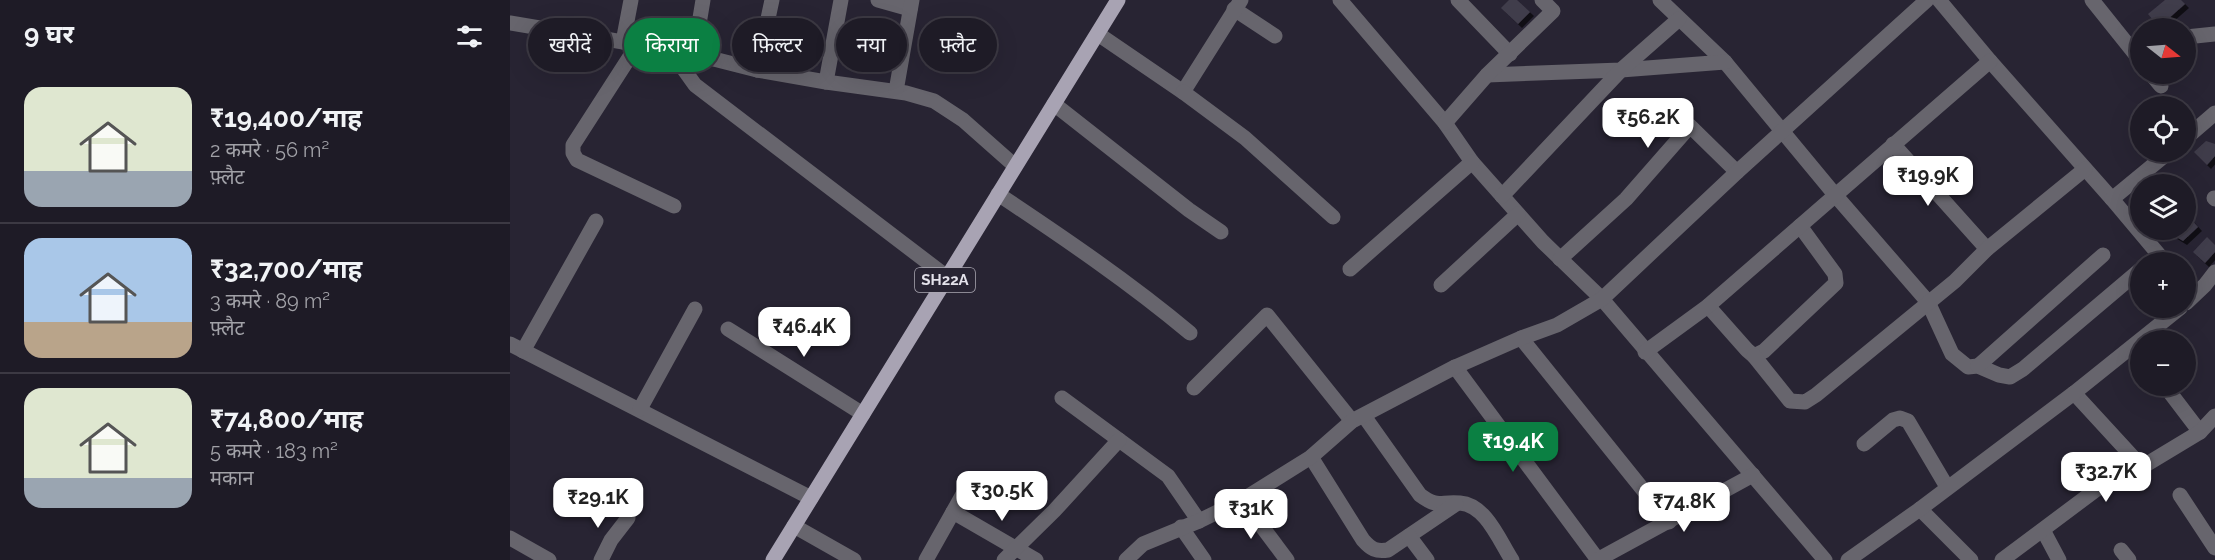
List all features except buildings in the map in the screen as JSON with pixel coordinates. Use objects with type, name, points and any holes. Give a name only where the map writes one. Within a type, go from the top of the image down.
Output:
[{"type":"main road","name":"SH22A","points":[[773,560],[1098,34],[1114,2]]},
{"type":"street","points":[[631,0],[631,18]]},
{"type":"street","points":[[700,18],[703,0]]},
{"type":"street","points":[[768,18],[772,0]]},
{"type":"street","points":[[826,82],[841,0]]},
{"type":"street","points":[[878,0],[911,4],[896,91]]},
{"type":"street","points":[[1340,0],[1445,123],[1472,162],[1560,259],[1602,298],[1825,560]]},
{"type":"street","points":[[1458,0],[1510,54]]},
{"type":"street","points":[[1445,123],[1487,75],[1558,6],[1542,0]]},
{"type":"street","points":[[1660,0],[1725,62],[1928,302],[1952,354],[1968,367],[1978,366],[2010,377],[2023,369],[2130,278]]},
{"type":"street","points":[[1126,560],[1143,544],[1242,500],[1311,457],[1358,418],[1455,367],[1557,325],[1602,298],[1927,0]]},
{"type":"street","points":[[1939,0],[1989,61],[2157,252]]},
{"type":"street","points":[[2092,0],[2130,39]]},
{"type":"street","points":[[1183,92],[1238,4],[1275,36]]},
{"type":"street","points":[[1502,196],[1621,70],[1679,19]]},
{"type":"street","points":[[510,23],[624,42]]},
{"type":"street","points":[[1098,34],[1245,138],[1333,218]]},
{"type":"street","points":[[2196,36],[2215,34]]},
{"type":"street","points":[[624,55],[573,144],[573,153],[577,160],[674,206]]},
{"type":"street","points":[[1646,352],[1708,306],[1989,61]]},
{"type":"street","points":[[1487,75],[1621,70],[1725,62]]},
{"type":"street","points":[[686,72],[695,85],[947,277]]},
{"type":"street","points":[[768,72],[896,91],[934,101],[963,120],[1015,166]]},
{"type":"street","points":[[1054,104],[1189,210],[1221,232]]},
{"type":"street","points":[[2196,129],[2215,113]]},
{"type":"street","points":[[1560,259],[1626,199],[1690,126],[1737,172]]},
{"type":"street","points":[[1893,144],[1987,249]]},
{"type":"street","points":[[1350,269],[1472,162]]},
{"type":"street","points":[[2112,199],[2157,162]]},
{"type":"street","points":[[1708,306],[1755,356],[1790,401],[1805,402],[1955,281],[1987,249],[2085,169]]},
{"type":"street","points":[[998,194],[1093,258],[1190,333]]},
{"type":"street","points":[[1441,285],[1518,214]]},
{"type":"street","points":[[596,221],[517,347],[811,498]]},
{"type":"street","points":[[1755,356],[1764,351],[1836,283],[1835,274],[1800,226]]},
{"type":"street","points":[[1978,366],[2103,255]]},
{"type":"street","points":[[2196,294],[2215,272]]},
{"type":"street","points":[[640,409],[695,309]]},
{"type":"street","points":[[1194,388],[1267,315],[1358,418],[1420,495],[1432,503],[1458,502],[1472,505],[1485,517],[1512,560]]},
{"type":"street","points":[[2157,330],[2170,318]]},
{"type":"street","points":[[728,329],[863,414]]},
{"type":"street","points":[[1521,338],[1669,522]]},
{"type":"street","points":[[1848,560],[2130,354]]},
{"type":"street","points":[[1455,367],[1597,560],[1753,475]]},
{"type":"street","points":[[2074,393],[2142,467]]},
{"type":"street","points":[[2173,396],[2200,432]]},
{"type":"street","points":[[1062,398],[1168,476],[1199,521]]},
{"type":"street","points":[[2002,560],[2097,489],[2142,467],[2200,432],[2215,417]]},
{"type":"street","points":[[1864,444],[1893,420],[1900,418],[1908,422],[1947,488]]},
{"type":"street","points":[[1004,560],[1054,512],[1119,440]]},
{"type":"street","points":[[1311,457],[1371,549],[1388,550],[1458,502]]},
{"type":"street","points":[[926,560],[970,480]]},
{"type":"street","points":[[2180,495],[2215,548]]},
{"type":"street","points":[[1242,500],[1287,560]]},
{"type":"street","points":[[1920,509],[1971,560]]},
{"type":"street","points":[[953,512],[1036,560]]},
{"type":"street","points":[[601,560],[611,540],[628,518]]},
{"type":"street","points":[[794,526],[854,560]]},
{"type":"street","points":[[1181,527],[1204,560]]},
{"type":"street","points":[[2043,530],[2059,560]]},
{"type":"street","points":[[1409,536],[1427,560]]},
{"type":"street","points":[[510,538],[549,560]]},
{"type":"street","points":[[1618,548],[1628,560]]}]
